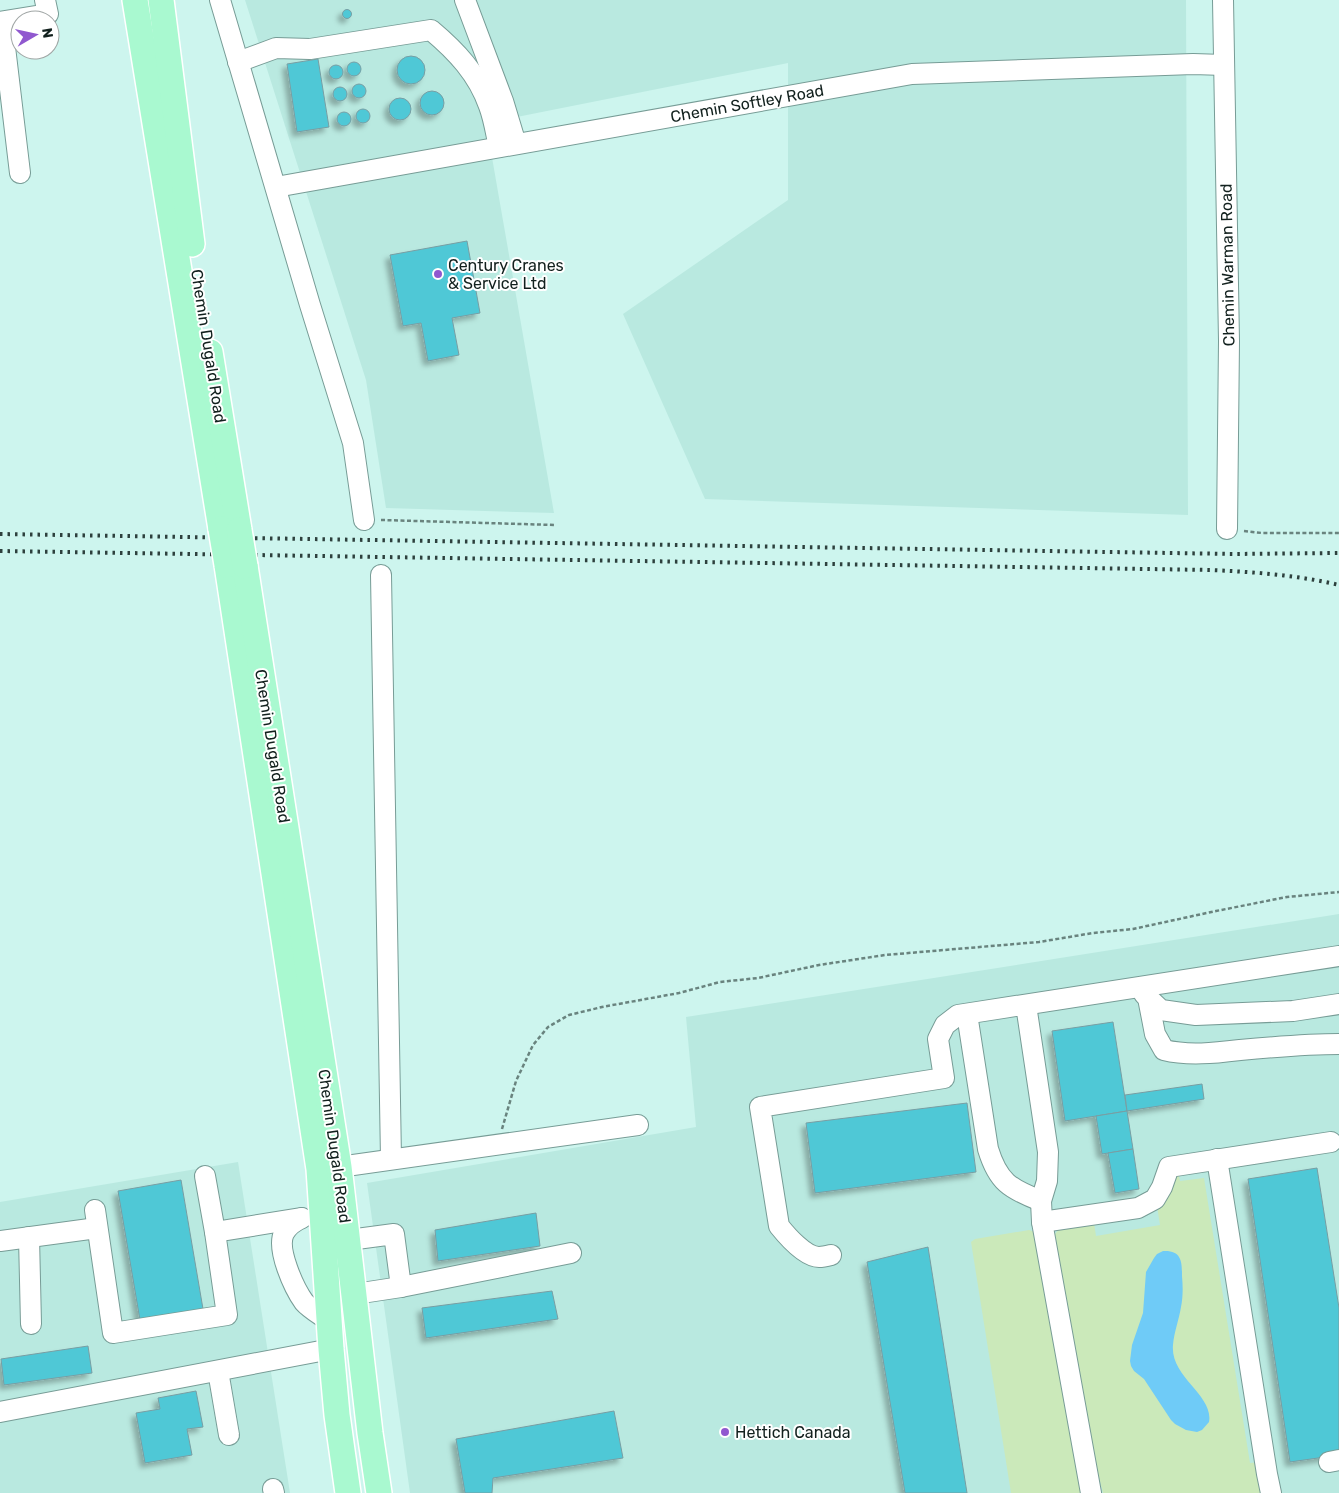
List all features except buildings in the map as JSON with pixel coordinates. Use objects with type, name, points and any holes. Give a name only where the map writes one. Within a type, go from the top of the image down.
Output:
[{"type":"main road","name":"Chemin Dugald Road","points":[[135,0],[230,529],[339,1167],[323,1214]]},
{"type":"main road","name":"Chemin Dugald Road","points":[[161,0],[230,529]]},
{"type":"main road","name":"Chemin Dugald Road","points":[[236,565],[319,1170],[331,1349],[337,1415],[348,1493]]},
{"type":"main road","name":"Chemin Dugald Road","points":[[323,1214],[349,1240],[378,1493]]},
{"type":"street","points":[[20,173],[1,22],[48,14],[45,0]]},
{"type":"street","points":[[212,0],[250,104],[353,443],[364,520]]},
{"type":"street","points":[[220,0],[232,56]]},
{"type":"street","points":[[465,0],[503,101],[507,146]]},
{"type":"street","name":"Chemin Warman Road","points":[[1223,0],[1229,341],[1227,529]]},
{"type":"street","points":[[232,56],[276,48],[310,49],[432,30],[462,58],[478,81],[507,146]]},
{"type":"street","name":"Chemin Softley Road","points":[[276,187],[912,74],[1224,65]]},
{"type":"street","points":[[381,575],[391,1160]]},
{"type":"street","points":[[831,1256],[817,1258],[806,1252],[790,1240],[779,1226],[760,1107],[944,1078],[938,1039],[945,1024],[958,1015],[1026,1005],[1142,993],[1339,956]]},
{"type":"street","points":[[1142,993],[1161,1010],[1196,1015],[1293,1011],[1339,1004]]},
{"type":"street","points":[[1142,993],[1154,1034],[1164,1050],[1178,1054],[1313,1044],[1339,1044]]},
{"type":"street","points":[[1026,1005],[1048,1152],[1047,1181],[1041,1201],[1042,1222],[1091,1493]]},
{"type":"street","points":[[967,1014],[988,1149],[993,1166],[1004,1181],[1024,1194],[1041,1201]]},
{"type":"street","points":[[339,1167],[638,1125]]},
{"type":"street","points":[[1042,1222],[1138,1208],[1155,1200],[1169,1167],[1331,1142]]},
{"type":"street","points":[[1217,1159],[1271,1493]]},
{"type":"street","points":[[0,1241],[29,1237],[96,1219],[113,1333],[227,1315],[205,1176]]},
{"type":"street","points":[[215,1232],[323,1214]]},
{"type":"street","points":[[323,1214],[291,1224],[284,1232],[281,1247],[295,1286],[305,1303],[329,1321]]},
{"type":"street","points":[[349,1240],[394,1234],[401,1286]]},
{"type":"street","points":[[29,1237],[31,1324]]},
{"type":"street","points":[[354,1294],[571,1254]]},
{"type":"street","points":[[0,1412],[331,1349]]},
{"type":"street","points":[[218,1371],[229,1434]]},
{"type":"path","points":[[364,520],[556,525]]},
{"type":"path","points":[[1227,529],[1262,533],[1339,533]]},
{"type":"path","points":[[497,1144],[516,1081],[533,1045],[548,1027],[569,1015],[679,993],[720,982],[758,978],[819,965],[885,955],[1040,942],[1093,933],[1133,929],[1216,910],[1286,897],[1339,892]]},
{"type":"shaded area","points":[[245,0],[1186,0],[1188,515],[705,499],[623,314],[788,200],[788,63],[486,123],[554,513],[386,508],[366,380]]},
{"type":"shaded area","points":[[1339,914],[1339,1493],[410,1493],[367,1183],[696,1127],[686,1017]]},
{"type":"shaded area","points":[[238,1162],[290,1493],[0,1493],[0,1202]]},
{"type":"shaded area","points":[[1178,1171],[1180,1181],[1204,1178],[1250,1463],[1261,1462],[1265,1493],[1103,1493],[1090,1443],[1053,1240],[1059,1229],[1094,1223],[1096,1236],[1160,1225],[1157,1206]]},
{"type":"shaded area","points":[[1029,1230],[1035,1232],[1083,1493],[1011,1493],[971,1242],[975,1239]]},
{"type":"water","points":[[1169,1251],[1177,1255],[1182,1266],[1182,1296],[1173,1345],[1178,1367],[1199,1394],[1209,1412],[1209,1422],[1202,1430],[1197,1432],[1186,1430],[1171,1420],[1144,1379],[1134,1371],[1130,1361],[1132,1345],[1143,1313],[1146,1272],[1157,1254]]},
{"type":"railway","points":[[0,534],[1233,554],[1339,553]]},
{"type":"railway","points":[[0,551],[1211,570],[1275,574],[1339,585]]},
{"type":"place","name":"Century Cranes & Service Ltd","points":[[438,274]]},
{"type":"place","name":"Hettich Canada","points":[[725,1432]]}]
